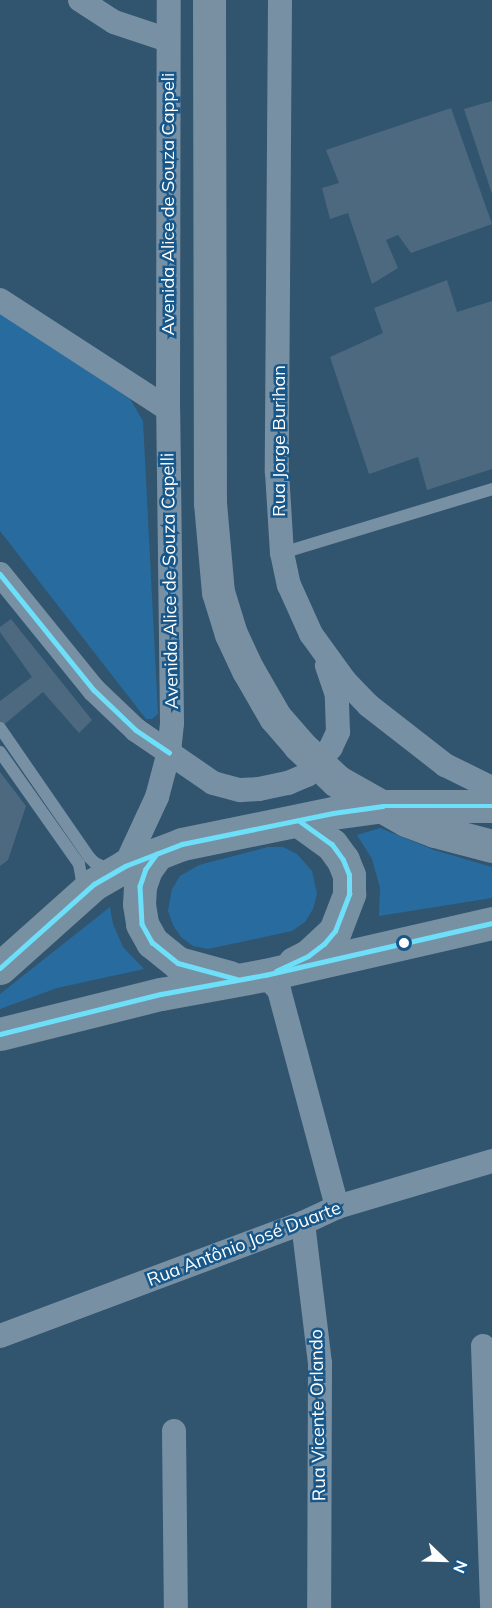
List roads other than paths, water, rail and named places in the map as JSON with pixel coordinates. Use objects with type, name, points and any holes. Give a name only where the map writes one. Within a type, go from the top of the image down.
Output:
[{"type":"highway","points":[[209,0],[210,503],[212,549],[221,602],[231,634],[275,717],[299,745],[337,781],[372,803],[435,831],[492,846]]},
{"type":"main road","points":[[0,968],[82,894],[110,865],[156,854],[199,839],[383,806],[492,806]]},
{"type":"main road","points":[[156,854],[146,869],[140,886],[139,904],[142,924],[152,942],[178,963],[251,977],[308,956],[324,944],[335,931],[349,894],[349,875],[343,860],[332,845],[315,830],[299,821]]},
{"type":"main road","points":[[0,1034],[160,994],[251,977],[492,923]]},
{"type":"street","points":[[80,0],[114,22],[168,40]]},
{"type":"street","name":"Avenida Alice de Souza Cappeli","points":[[168,409],[169,0]]},
{"type":"street","name":"Rua Jorge Burihan","points":[[280,0],[277,472],[282,554],[301,617],[323,654],[368,705],[445,765],[492,788]]},
{"type":"street","points":[[0,300],[168,409]]},
{"type":"street","name":"Avenida Alice de Souza Capelli","points":[[110,865],[154,806],[169,752],[172,723],[168,409]]},
{"type":"street","points":[[0,574],[94,690],[136,730],[213,783],[240,790],[288,783],[307,775],[331,747],[338,732],[337,695],[323,654]]},
{"type":"street","points":[[251,977],[279,990],[337,1207]]},
{"type":"street","name":"Rua Antônio José Duarte","points":[[0,1336],[303,1223],[337,1207],[492,1161]]},
{"type":"street","name":"Rua Vicente Orlando","points":[[303,1223],[320,1363],[319,1608]]},
{"type":"street","points":[[483,1346],[492,1608]]},
{"type":"street","points":[[174,1431],[176,1608]]},
{"type":"lane","points":[[282,554],[492,489]]},
{"type":"lane","points":[[0,728],[110,865]]},
{"type":"lane","points":[[0,752],[82,872],[82,894]]}]
